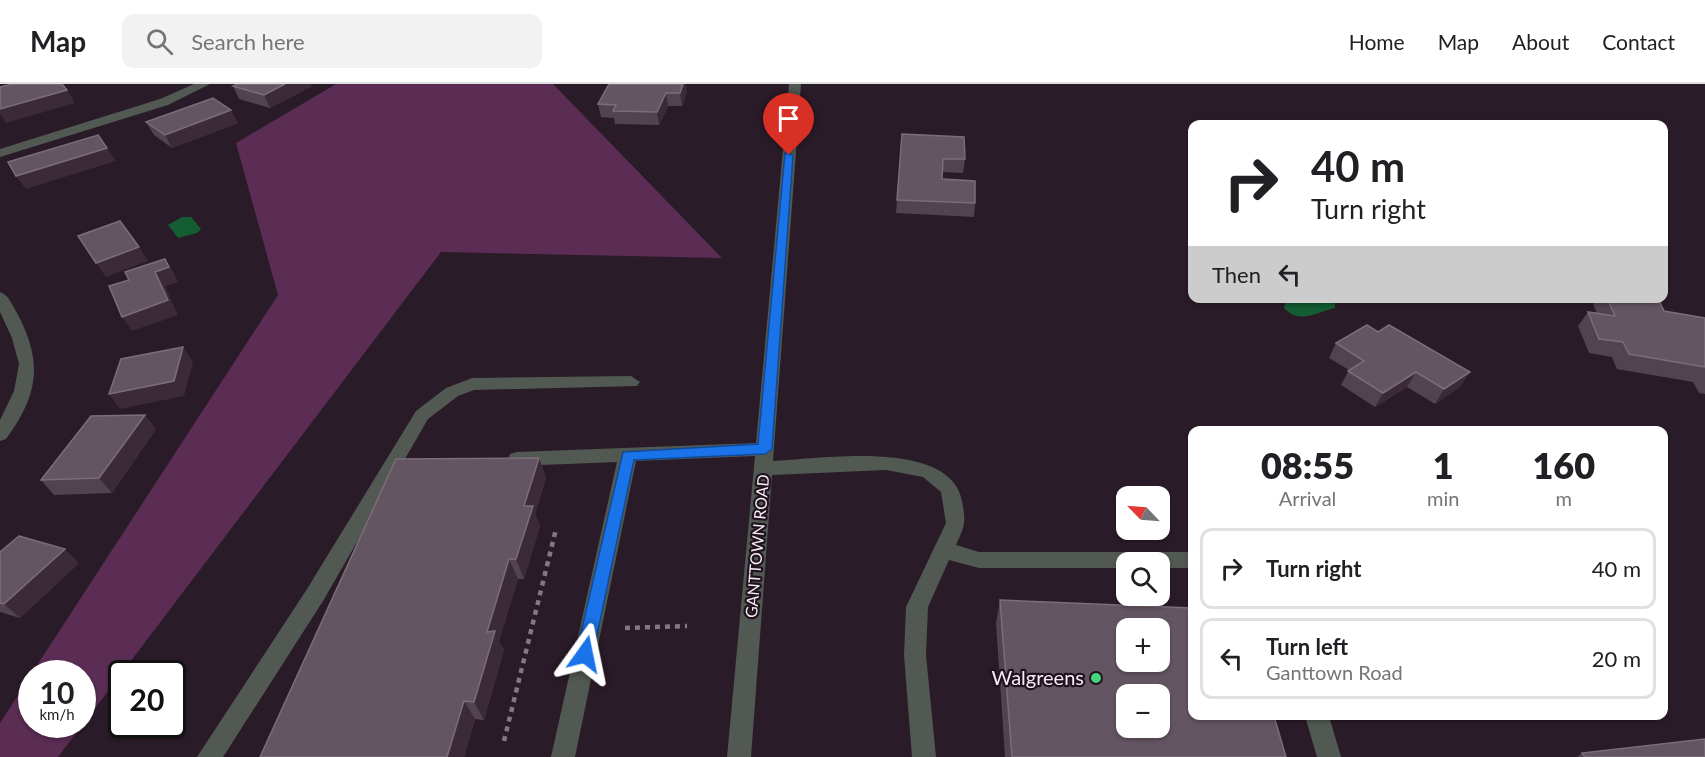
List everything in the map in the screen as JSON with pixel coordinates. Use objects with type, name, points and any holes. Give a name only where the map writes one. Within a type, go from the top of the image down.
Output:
[{"type":"street","points":[[0,153],[153,106],[204,84]]},
{"type":"street","name":"GANTTOWN ROAD","points":[[740,757],[795,84]]},
{"type":"street","points":[[0,297],[20,337],[27,364],[21,394],[0,434]]},
{"type":"street","points":[[209,757],[315,595],[422,415],[452,392],[472,384],[631,382]]},
{"type":"street","points":[[563,757],[628,455]]},
{"type":"street","points":[[498,460],[628,455],[764,458],[886,463],[928,471],[950,489],[956,523],[917,607],[915,655],[924,757]]},
{"type":"street","points":[[392,464],[416,463]]},
{"type":"street","points":[[944,550],[979,560],[1188,560]]},
{"type":"street","points":[[1318,720],[1329,757]]},
{"type":"path","points":[[504,741],[556,529]]},
{"type":"path","points":[[625,628],[687,626]]},
{"type":"shaded area","points":[[336,84],[553,84],[722,258],[441,252],[132,660],[108,660],[108,691],[96,707],[96,660],[40,660],[278,295],[236,143]]},
{"type":"shaded area","points":[[182,217],[191,217],[201,229],[197,233],[178,238],[168,225]]},
{"type":"shaded area","points":[[1285,303],[1335,303],[1335,308],[1302,317],[1284,308]]},
{"type":"shaded area","points":[[18,695],[18,738],[72,738],[58,757],[0,757],[0,723]]},
{"type":"building","points":[[12,84],[62,84],[67,90],[0,109],[0,87]]},
{"type":"building","points":[[237,84],[285,84],[264,95],[233,86]]},
{"type":"building","points":[[609,84],[683,84],[680,93],[666,93],[657,112],[613,111],[616,105],[598,104]]},
{"type":"building","points":[[213,98],[231,110],[165,135],[146,122]]},
{"type":"building","points":[[902,134],[964,137],[965,159],[943,159],[942,179],[975,181],[975,203],[897,200]]},
{"type":"building","points":[[98,135],[107,148],[16,176],[8,162]]},
{"type":"building","points":[[120,221],[139,247],[96,263],[78,236]]},
{"type":"building","points":[[165,259],[169,267],[155,272],[168,300],[122,317],[109,286],[129,280],[125,272]]},
{"type":"building","points":[[1609,303],[1660,303],[1664,311],[1705,318],[1705,367],[1629,354],[1623,342],[1599,339],[1588,312],[1615,316]]},
{"type":"building","points":[[1367,325],[1378,332],[1389,325],[1470,372],[1444,389],[1416,372],[1383,393],[1348,371],[1364,361],[1336,343]]},
{"type":"building","points":[[183,347],[174,381],[109,394],[121,359]]},
{"type":"building","points":[[145,415],[99,478],[41,480],[91,416]]},
{"type":"building","points":[[539,458],[524,506],[533,506],[516,559],[509,559],[487,632],[495,631],[474,702],[464,701],[447,757],[260,757],[396,459]]},
{"type":"building","points":[[19,536],[65,549],[4,604],[0,603],[0,552]]},
{"type":"building","name":"Walgreens","points":[[1000,600],[1188,608],[1188,720],[1275,720],[1286,757],[1012,757]]},
{"type":"building","points":[[1705,739],[1705,757],[1585,757],[1582,753]]},
{"type":"place","name":"Walgreens","points":[[1096,678]]},
{"type":"route","points":[[585,654],[628,455],[765,449],[789,155]]}]
